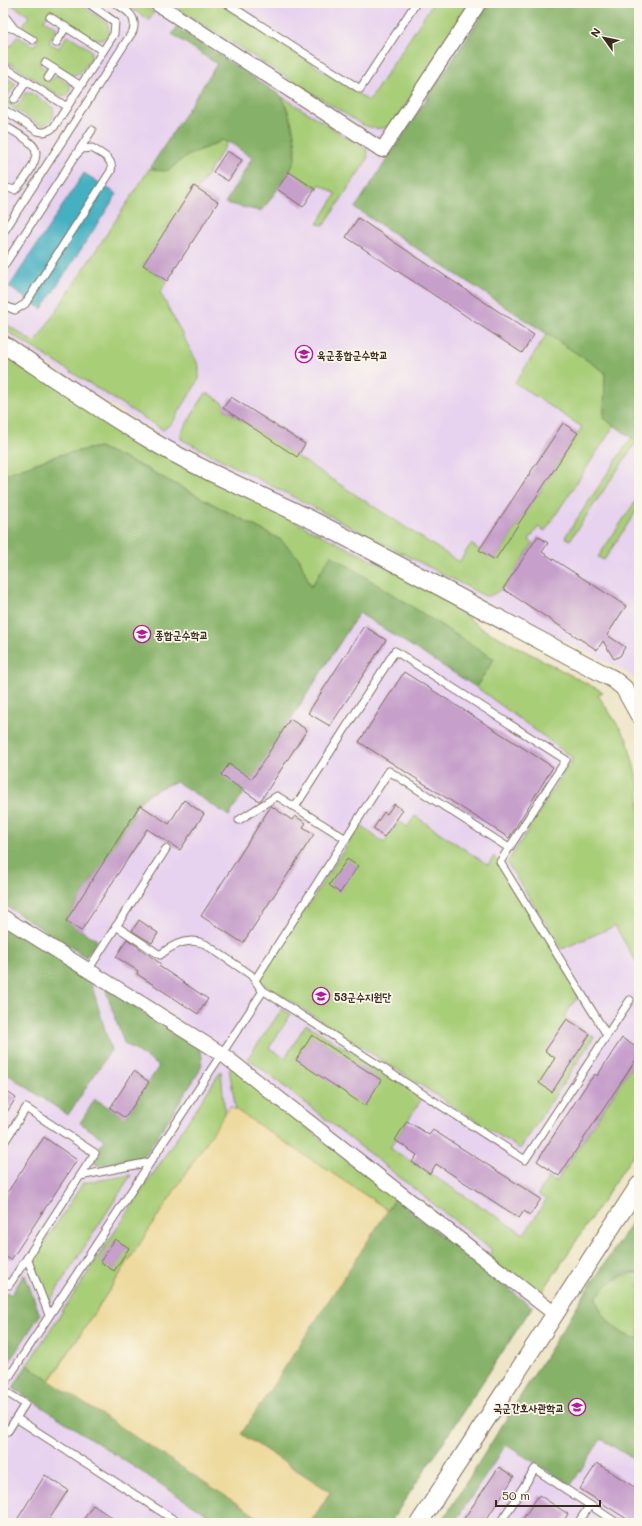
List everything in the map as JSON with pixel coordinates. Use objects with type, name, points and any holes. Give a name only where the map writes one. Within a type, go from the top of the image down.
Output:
[{"type":"street","points":[[156,3],[382,150],[479,3]]},
{"type":"street","points":[[3,344],[146,438],[188,462],[306,517],[433,582],[498,619],[613,679],[624,688],[639,715]]},
{"type":"street","points":[[3,918],[222,1054],[555,1314]]},
{"type":"street","points":[[419,1523],[639,1186]]},
{"type":"lane","points":[[3,109],[37,131],[43,133],[54,127],[114,34],[115,22],[88,3]]},
{"type":"lane","points":[[3,234],[133,31],[135,25],[132,16],[115,3]]},
{"type":"lane","points":[[226,3],[360,89],[416,3]]},
{"type":"lane","points":[[3,14],[8,23],[32,40]]},
{"type":"lane","points":[[50,17],[103,51]]},
{"type":"lane","points":[[3,26],[15,29]]},
{"type":"lane","points":[[56,43],[66,27]]},
{"type":"lane","points":[[45,63],[81,86]]},
{"type":"lane","points":[[48,78],[54,69]]},
{"type":"lane","points":[[9,70],[67,107]]},
{"type":"lane","points":[[14,100],[26,82]]},
{"type":"lane","points":[[3,125],[34,147],[37,153],[35,162],[15,190],[3,187]]},
{"type":"lane","points":[[3,267],[92,130]]},
{"type":"lane","points":[[3,306],[15,310],[25,304],[111,171],[111,161],[92,148],[82,149],[75,156]]},
{"type":"lane","points":[[295,807],[395,651],[566,760],[500,862],[607,1035]]},
{"type":"lane","points":[[255,980],[389,771],[509,848]]},
{"type":"lane","points":[[239,820],[277,796],[346,839]]},
{"type":"lane","points":[[88,970],[166,849]]},
{"type":"lane","points":[[116,926],[160,955],[166,950],[182,942],[198,941],[251,975],[257,985],[263,990],[525,1160],[630,1000]]},
{"type":"lane","points":[[3,1386],[263,990]]},
{"type":"lane","points":[[3,1144],[26,1108],[95,1153],[9,1285],[3,1281]]},
{"type":"lane","points":[[80,1176],[150,1162]]},
{"type":"lane","points":[[27,1258],[49,1315]]},
{"type":"lane","points":[[3,1390],[25,1404],[8,1431],[3,1428]]},
{"type":"lane","points":[[16,1418],[179,1523]]},
{"type":"lane","points":[[500,1523],[535,1469],[617,1523]]},
{"type":"lane","points":[[578,1523],[590,1505]]},
{"type":"shaded area","name":"육군종합군수학교","points":[[3,3],[490,3],[355,208],[605,372],[604,418],[639,443],[639,682],[622,669],[193,457],[3,335]]},
{"type":"shaded area","name":"53군수지원단","points":[[3,352],[435,592],[481,628],[603,692],[598,695],[627,739],[639,786],[639,1146],[390,1523],[3,1523]]},
{"type":"shaded area","name":"국군간호사관학교","points":[[639,1212],[639,1523],[441,1523],[587,1290]]},
{"type":"green space","points":[[9,3],[78,3],[108,24],[109,34],[104,38],[94,39],[50,10],[44,20],[57,28],[49,43],[59,48],[66,37],[70,36],[91,50],[91,59],[78,75],[70,75],[44,58],[39,65],[47,69],[43,78],[50,82],[56,75],[71,87],[67,96],[58,95],[10,63],[3,73],[3,45],[11,46],[17,36],[34,46],[38,39],[21,29],[29,16]]},
{"type":"green space","points":[[123,3],[140,3],[154,13],[149,20]]},
{"type":"green space","points":[[169,3],[219,3],[369,101],[433,3],[473,3],[393,124],[385,128],[377,128],[361,124]]},
{"type":"green space","points":[[490,3],[639,3],[639,443],[604,418],[605,372],[355,208]]},
{"type":"green space","points":[[177,27],[281,96],[288,110],[293,128],[295,146],[294,162],[281,184],[265,207],[260,211],[225,203],[252,158],[232,144],[222,140],[189,155],[169,170],[161,171],[150,168],[217,64],[172,34]]},
{"type":"green space","points":[[3,75],[16,84],[5,99],[17,107],[25,93],[31,93],[53,108],[54,114],[52,119],[43,125],[38,124],[3,101]]},
{"type":"green space","points":[[281,96],[367,150],[368,157],[365,163],[324,225],[317,224],[336,194],[320,184],[317,189],[289,170],[295,158],[296,145],[293,130]]},
{"type":"green space","points":[[222,140],[228,142],[198,189],[143,265],[167,281],[160,292],[199,366],[199,379],[173,422],[163,430],[3,329],[3,322],[35,343],[150,168],[161,171],[169,170],[189,155]]},
{"type":"green space","points":[[547,334],[605,372],[604,418],[614,426],[545,531],[538,527],[529,540],[533,543],[512,576],[499,591],[492,595],[485,596],[181,439],[181,433],[205,394],[209,394],[226,405],[224,409],[459,562],[471,544],[495,560],[582,427],[515,383]]},
{"type":"green space","points":[[3,352],[256,502],[435,592],[481,628],[603,692],[598,695],[627,739],[639,786],[639,967],[615,926],[562,949],[507,863],[573,758],[476,687],[494,659],[331,556],[311,587],[299,558],[281,540],[143,467],[99,447],[59,455],[3,475]]},
{"type":"green space","points":[[631,438],[637,441],[570,540],[565,537]]},
{"type":"green space","name":"종합군수학교","points":[[99,447],[143,467],[281,540],[299,558],[311,587],[331,555],[494,659],[476,687],[359,613],[229,816],[177,782],[152,792],[141,801],[133,811],[135,813],[66,921],[97,940],[86,957],[3,904],[3,475],[59,455]]},
{"type":"green space","points":[[639,496],[639,507],[604,560],[598,557]]},
{"type":"green space","points":[[415,816],[488,865],[494,856],[580,993],[564,1017],[594,1037],[520,1149],[259,981],[360,825],[384,843],[399,821],[407,827]]},
{"type":"green space","points":[[3,923],[89,976],[111,1050],[68,1115],[4,1072],[3,1073]]},
{"type":"green space","points":[[105,988],[198,1047],[202,1059],[199,1072],[144,1157],[99,1166],[95,1164],[95,1161],[101,1152],[98,1149],[105,1140],[80,1123],[95,1099],[126,1118],[159,1066],[124,1043]]},
{"type":"green space","points":[[282,1009],[291,1014],[269,1048],[285,1058],[306,1024],[423,1097],[390,1148],[524,1234],[546,1200],[538,1194],[548,1178],[556,1182],[639,1055],[639,1146],[539,1297],[487,1257],[492,1250],[248,1058]]},
{"type":"green space","points":[[229,1068],[235,1069],[395,1199],[388,1210],[236,1111]]},
{"type":"green space","points":[[221,1071],[225,1115],[50,1380],[27,1365]]},
{"type":"green space","points":[[131,1175],[49,1302],[33,1260],[83,1183]]},
{"type":"green space","points":[[395,1199],[532,1307],[390,1523],[310,1523],[330,1492],[241,1434]]},
{"type":"green space","name":"국군간호사관학교","points":[[639,1212],[639,1273],[633,1272],[620,1276],[604,1288],[596,1298],[601,1312],[612,1325],[625,1335],[639,1338],[639,1462],[601,1439],[571,1485],[506,1445],[454,1523],[441,1523],[587,1290]]},
{"type":"green space","points":[[639,1273],[639,1338],[625,1335],[612,1325],[601,1312],[596,1298],[608,1284],[618,1278]]},
{"type":"green space","points":[[25,1275],[40,1315],[3,1371],[3,1297],[7,1292],[11,1295]]},
{"type":"green space","points":[[27,1365],[267,1523],[220,1523],[13,1388]]},
{"type":"sand","points":[[230,1106],[388,1210],[241,1434],[330,1492],[310,1523],[267,1523],[50,1381]]},
{"type":"water","points":[[84,173],[117,194],[42,309],[9,287]]},
{"type":"building","points":[[227,151],[242,160],[228,181],[213,172]]},
{"type":"building","points":[[289,172],[315,189],[303,207],[277,189]]},
{"type":"building","points":[[194,186],[218,202],[167,281],[143,265]]},
{"type":"building","points":[[358,218],[534,335],[522,353],[346,237]]},
{"type":"building","points":[[231,397],[305,444],[297,457],[223,408]]},
{"type":"building","points":[[563,423],[578,433],[495,560],[479,550]]},
{"type":"building","points":[[538,536],[548,543],[542,552],[626,606],[607,635],[625,647],[620,656],[614,659],[603,641],[597,650],[503,589]]},
{"type":"building","points":[[364,626],[386,640],[330,726],[308,713]]},
{"type":"building","points":[[404,672],[553,767],[509,838],[359,742]]},
{"type":"building","points":[[290,719],[307,730],[261,800],[259,801],[221,775],[229,764],[252,779]]},
{"type":"building","points":[[184,800],[204,814],[180,850],[147,829],[81,931],[66,921],[140,805],[169,824]]},
{"type":"building","points":[[394,804],[403,810],[384,837],[373,829],[384,812],[387,814]]},
{"type":"building","points":[[271,806],[292,820],[295,816],[306,823],[303,827],[314,834],[243,943],[201,916]]},
{"type":"building","points":[[347,859],[358,866],[340,893],[329,885]]},
{"type":"building","points":[[139,920],[158,933],[152,943],[132,931]]},
{"type":"building","points":[[127,939],[161,964],[159,966],[208,999],[198,1014],[137,974],[138,971],[116,957]]},
{"type":"building","points":[[567,1019],[590,1034],[552,1092],[539,1083],[555,1058],[545,1051]]},
{"type":"building","points":[[312,1035],[381,1080],[365,1106],[296,1060]]},
{"type":"building","points":[[622,1038],[639,1049],[639,1055],[559,1176],[537,1161],[585,1087],[595,1074],[597,1076]]},
{"type":"building","points":[[134,1071],[149,1082],[125,1118],[110,1108]]},
{"type":"building","points":[[3,1089],[16,1098],[3,1118]]},
{"type":"building","points":[[407,1121],[429,1135],[433,1130],[541,1199],[530,1215],[524,1211],[519,1218],[436,1164],[430,1174],[412,1162],[417,1155],[395,1140]]},
{"type":"building","points":[[44,1137],[77,1160],[11,1260],[3,1255],[3,1199]]},
{"type":"building","points":[[115,1239],[129,1248],[114,1271],[100,1262]]},
{"type":"building","points":[[597,1463],[639,1490],[639,1523],[633,1523],[580,1489]]},
{"type":"building","points":[[499,1467],[514,1477],[484,1523],[461,1523]]},
{"type":"building","points":[[45,1475],[68,1490],[47,1523],[15,1523]]},
{"type":"building","points":[[539,1495],[568,1514],[562,1523],[520,1523]]},
{"type":"building","points":[[93,1505],[120,1523],[81,1523]]},
{"type":"place","name":"육군종합군수학교","points":[[304,354]]},
{"type":"place","name":"종합군수학교","points":[[142,634]]},
{"type":"place","name":"53군수지원단","points":[[321,996]]},
{"type":"place","name":"국군간호사관학교","points":[[577,1407]]}]
